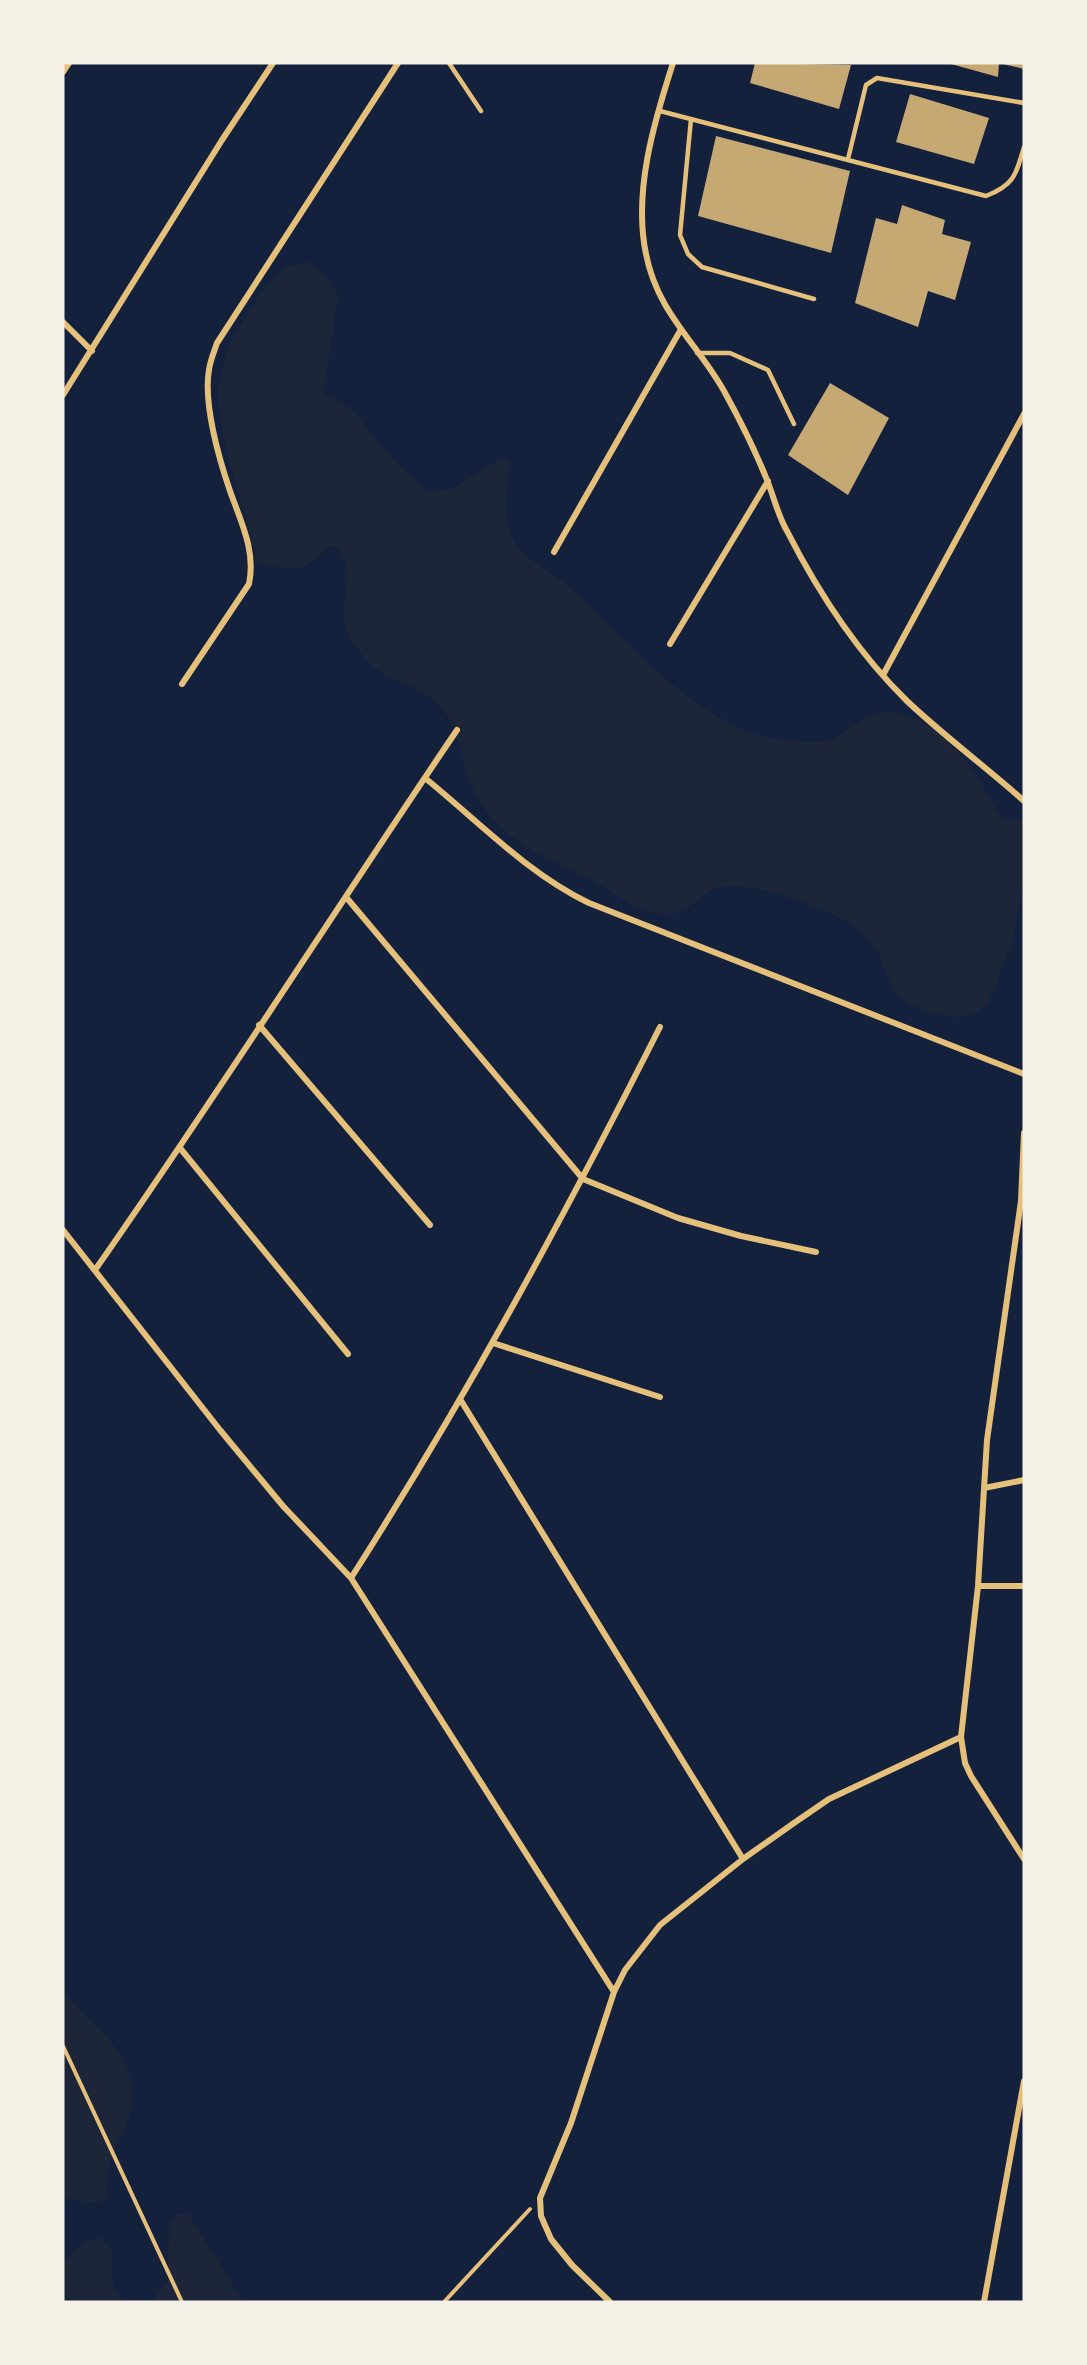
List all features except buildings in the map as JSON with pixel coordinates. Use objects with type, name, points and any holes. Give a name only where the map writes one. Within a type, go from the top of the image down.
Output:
[{"type":"street","points":[[63,72],[69,63]]},
{"type":"street","points":[[63,394],[222,140],[273,63]]},
{"type":"street","points":[[182,684],[249,584],[253,568],[250,548],[225,477],[208,397],[209,370],[217,343],[398,63]]},
{"type":"street","points":[[673,63],[646,165],[642,222],[646,254],[657,290],[680,331],[714,374],[741,422],[768,481],[785,530],[833,610],[883,675],[908,701],[1024,801]]},
{"type":"street","points":[[63,322],[92,351]]},
{"type":"street","points":[[554,552],[680,331]]},
{"type":"street","points":[[883,675],[1024,414]]},
{"type":"street","points":[[670,644],[768,481]]},
{"type":"street","points":[[95,1270],[180,1148],[259,1025],[457,730]]},
{"type":"street","points":[[424,778],[535,872],[561,890],[1024,1074]]},
{"type":"street","points":[[346,897],[583,1179],[678,1218],[741,1236],[816,1252]]},
{"type":"street","points":[[259,1025],[430,1225]]},
{"type":"street","points":[[351,1578],[493,1343],[583,1179],[660,1027]]},
{"type":"street","points":[[1024,1133],[1021,1201],[993,1387],[978,1586],[961,1737],[965,1763],[971,1776],[1024,1859]]},
{"type":"street","points":[[180,1148],[348,1354]]},
{"type":"street","points":[[63,1230],[255,1472],[351,1578],[614,1992]]},
{"type":"street","points":[[493,1343],[660,1396]]},
{"type":"street","points":[[460,1399],[743,1859]]},
{"type":"street","points":[[984,1488],[1024,1480]]},
{"type":"street","points":[[978,1586],[1024,1586]]},
{"type":"street","points":[[610,2302],[572,2265],[551,2239],[541,2216],[540,2198],[571,2123],[614,1992],[625,1970],[660,1926],[743,1859],[829,1799],[961,1737]]},
{"type":"street","points":[[984,2302],[1024,2081]]},
{"type":"lane","points":[[449,63],[481,111]]},
{"type":"lane","points":[[848,159],[866,85],[877,78],[1024,103]]},
{"type":"lane","points":[[660,111],[986,196],[1001,190],[1016,176],[1024,147]]},
{"type":"lane","points":[[691,119],[680,235],[688,254],[702,267],[814,299]]},
{"type":"lane","points":[[697,353],[730,353],[768,370],[794,424]]},
{"type":"path","points":[[63,2046],[182,2302]]},
{"type":"path","points":[[444,2302],[540,2198]]},
{"type":"shaded area","points":[[308,262],[331,281],[338,297],[323,394],[352,409],[390,456],[428,492],[452,489],[500,459],[511,459],[506,516],[511,535],[521,550],[568,586],[672,684],[718,717],[743,730],[769,737],[824,742],[832,740],[875,714],[895,712],[906,715],[924,724],[952,745],[973,771],[1002,819],[1024,820],[1024,891],[1019,900],[1013,939],[987,1006],[970,1015],[952,1017],[921,1010],[912,1005],[895,993],[879,956],[866,936],[842,919],[798,900],[760,890],[727,886],[707,893],[685,910],[670,913],[651,912],[634,906],[597,883],[530,849],[501,827],[476,795],[453,727],[440,706],[421,692],[381,672],[356,648],[344,620],[347,574],[339,548],[329,546],[305,566],[297,568],[280,568],[258,561],[223,438],[218,391],[228,347],[261,292],[285,267]]},
{"type":"shaded area","points":[[63,1994],[116,2049],[131,2081],[132,2099],[128,2120],[110,2162],[105,2199],[95,2203],[63,2198]]},
{"type":"shaded area","points":[[177,2214],[188,2214],[244,2302],[151,2302],[168,2281],[169,2225]]},
{"type":"shaded area","points":[[99,2237],[112,2249],[113,2285],[127,2302],[63,2302],[63,2262],[83,2243]]}]
